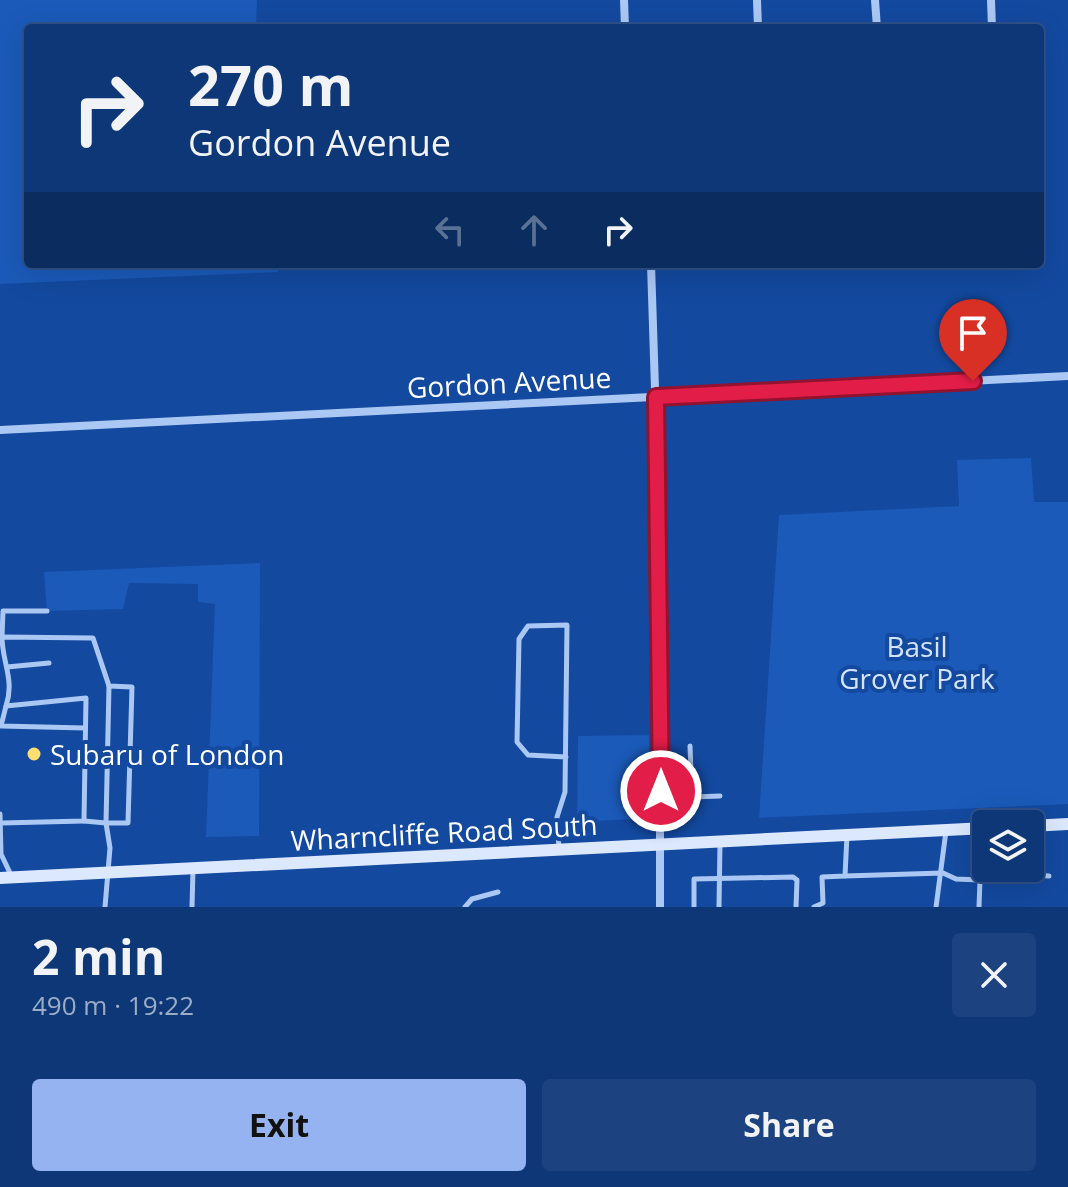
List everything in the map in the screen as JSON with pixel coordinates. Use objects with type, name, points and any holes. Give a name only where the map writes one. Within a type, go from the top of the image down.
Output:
[{"type":"main road","points":[[1044,825],[1068,824]]},
{"type":"main road","name":"Wharncliffe Road South","points":[[6,878],[972,829]]},
{"type":"street","points":[[624,0],[625,24]]},
{"type":"street","points":[[757,0],[758,24]]},
{"type":"street","points":[[875,0],[877,24]]},
{"type":"street","points":[[991,0],[992,24]]},
{"type":"street","points":[[651,268],[656,397],[660,907]]},
{"type":"street","name":"Gordon Avenue","points":[[0,430],[1068,376]]},
{"type":"lane","points":[[47,611],[3,611],[2,658],[11,678],[1,729],[85,728]]},
{"type":"lane","points":[[559,850],[557,817],[564,801],[566,757],[567,625],[528,626],[519,639],[517,742],[528,755],[566,757]]},
{"type":"lane","points":[[2,637],[93,638],[109,686],[106,823],[109,873],[105,907]]},
{"type":"lane","points":[[7,667],[49,663]]},
{"type":"lane","points":[[0,826],[84,821],[128,823],[132,687],[109,686]]},
{"type":"lane","points":[[6,706],[86,698],[84,821]]},
{"type":"lane","points":[[690,746],[692,797],[720,796]]},
{"type":"lane","points":[[0,814],[1,854],[6,878]]},
{"type":"lane","points":[[936,907],[947,830]]},
{"type":"lane","points":[[845,876],[847,835]]},
{"type":"lane","points":[[719,907],[722,878],[720,842]]},
{"type":"lane","points":[[192,907],[193,868]]},
{"type":"lane","points":[[814,907],[823,903],[822,877],[943,873],[956,879],[980,880],[979,907]]},
{"type":"lane","points":[[1044,876],[1049,876]]},
{"type":"lane","points":[[694,907],[694,879],[793,877],[797,880],[796,907]]},
{"type":"lane","points":[[465,907],[472,899],[498,892]]},
{"type":"green space","points":[[0,0],[257,0],[256,24],[24,24],[24,268],[278,268],[278,272],[0,284]]},
{"type":"green space","name":"Basil Grover Park","points":[[1031,458],[1034,502],[1068,502],[1068,804],[759,818],[779,515],[959,506],[957,460]]},
{"type":"green space","points":[[260,563],[259,836],[206,837],[215,604],[198,602],[198,584],[129,583],[123,609],[47,611],[44,572]]},
{"type":"green space","points":[[649,735],[651,818],[577,822],[578,736]]},
{"type":"place","name":"Subaru of London","points":[[34,754]]},
{"type":"route","points":[[661,791],[656,397],[973,381]]}]
